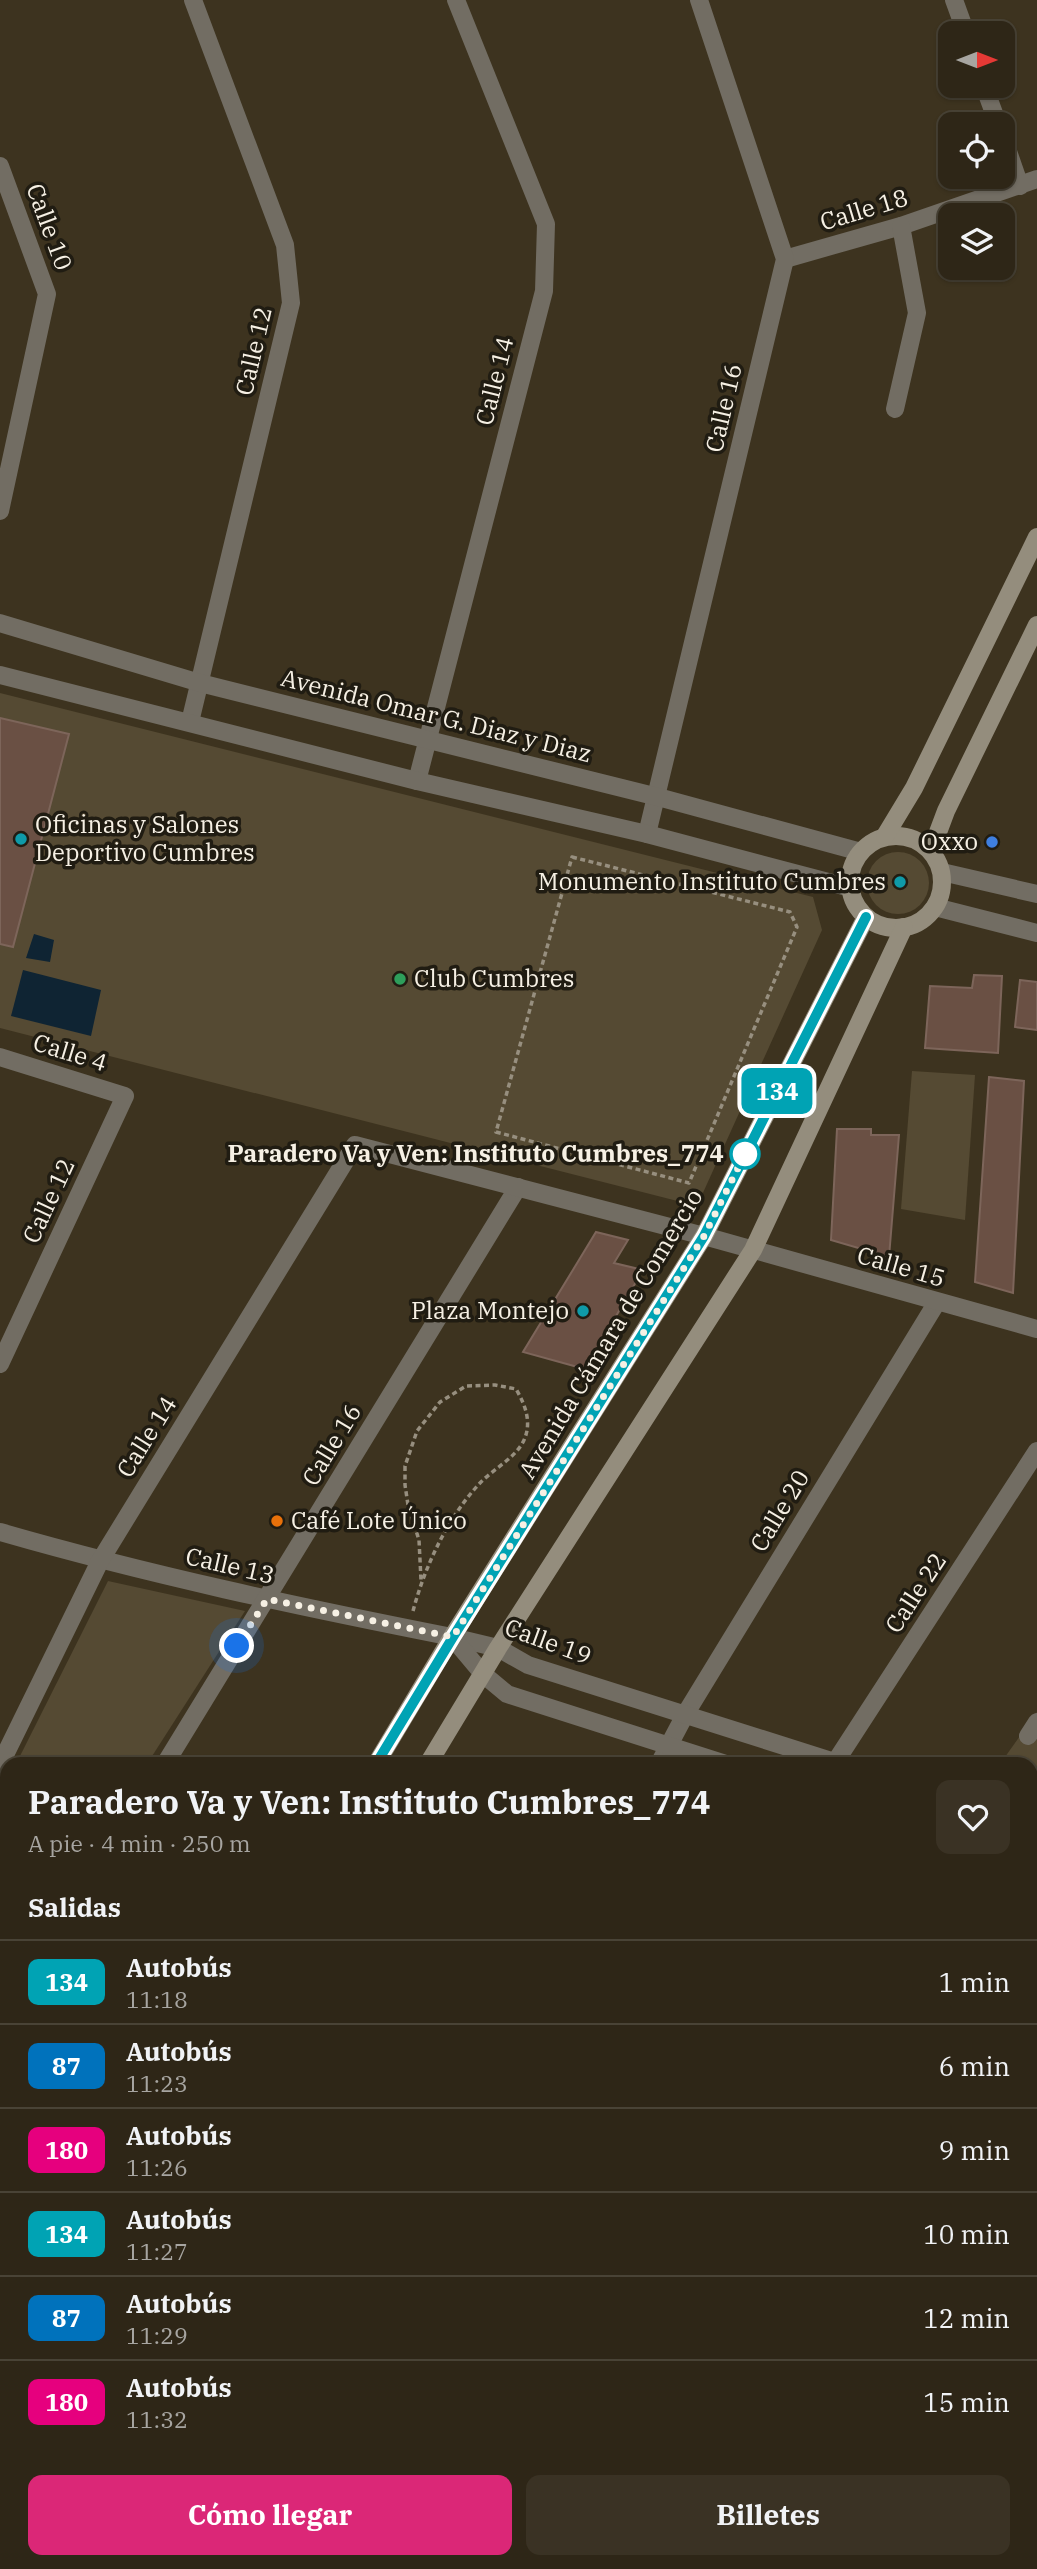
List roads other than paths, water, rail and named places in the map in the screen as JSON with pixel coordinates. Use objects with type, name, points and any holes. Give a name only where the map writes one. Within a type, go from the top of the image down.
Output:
[{"type":"main road","points":[[885,836],[914,788],[1037,537]]},
{"type":"main road","points":[[931,851],[946,811],[1037,625]]},
{"type":"main road","points":[[885,836],[910,837],[931,851],[942,872],[940,896],[935,907],[922,920],[904,928],[890,928],[866,917],[853,899],[851,888],[852,869],[861,852],[885,836]]},
{"type":"main road","name":"Avenida Cámara de Comercio","points":[[380,1757],[704,1236],[866,917]]},
{"type":"main road","points":[[432,1757],[498,1648],[753,1250],[904,928]]},
{"type":"street","name":"Calle 12","points":[[190,722],[291,303],[285,245],[193,0]]},
{"type":"street","name":"Calle 14","points":[[417,781],[544,291],[546,224],[456,0]]},
{"type":"street","points":[[699,0],[785,259]]},
{"type":"street","points":[[954,0],[962,21]]},
{"type":"street","name":"Calle 10","points":[[0,166],[47,294],[0,512]]},
{"type":"street","points":[[1015,172],[1020,186]]},
{"type":"street","name":"Calle 18","points":[[785,259],[901,226],[1037,179]]},
{"type":"street","points":[[895,409],[917,313],[901,226]]},
{"type":"street","name":"Calle 16","points":[[647,834],[785,259]]},
{"type":"street","name":"Avenida Omar G. Diaz y Diaz","points":[[0,623],[200,682],[429,738],[861,852]]},
{"type":"street","points":[[0,675],[417,781],[647,834],[851,888]]},
{"type":"street","points":[[942,872],[1037,894]]},
{"type":"street","points":[[935,907],[1037,933]]},
{"type":"street","name":"Calle 4","points":[[0,1057],[125,1096]]},
{"type":"street","name":"Calle 12","points":[[0,1364],[125,1096]]},
{"type":"street","name":"Calle 14","points":[[4,1757],[100,1561],[355,1145]]},
{"type":"street","name":"Calle 15","points":[[355,1145],[704,1236],[1037,1329]]},
{"type":"street","name":"Calle 16","points":[[169,1757],[518,1187]]},
{"type":"street","name":"Calle 20","points":[[663,1757],[686,1713],[937,1302]]},
{"type":"street","name":"Calle 22","points":[[842,1757],[1037,1451]]},
{"type":"street","name":"Calle 13","points":[[0,1532],[100,1561],[453,1637]]},
{"type":"street","name":"Calle 19","points":[[453,1637],[498,1648],[528,1665],[820,1757]]},
{"type":"street","name":"Calle 19","points":[[453,1637],[483,1674],[507,1694],[702,1757]]},
{"type":"water","points":[[34,934],[54,940],[50,962],[26,958]]},
{"type":"water","points":[[23,970],[101,990],[91,1036],[11,1016]]},
{"type":"place","name":"Oficinas y Salones Deportivo Cumbres","points":[[21,839]]},
{"type":"place","name":"Oxxo","points":[[992,842]]},
{"type":"place","name":"Monumento Instituto Cumbres","points":[[900,882]]},
{"type":"place","name":"Club Cumbres","points":[[400,979]]},
{"type":"place","name":"Paradero Va y Ven: Instituto Cumbres_774","points":[[745,1154]]},
{"type":"place","name":"Plaza Montejo","points":[[583,1311]]},
{"type":"place","name":"Café Lote Único","points":[[277,1521]]}]
